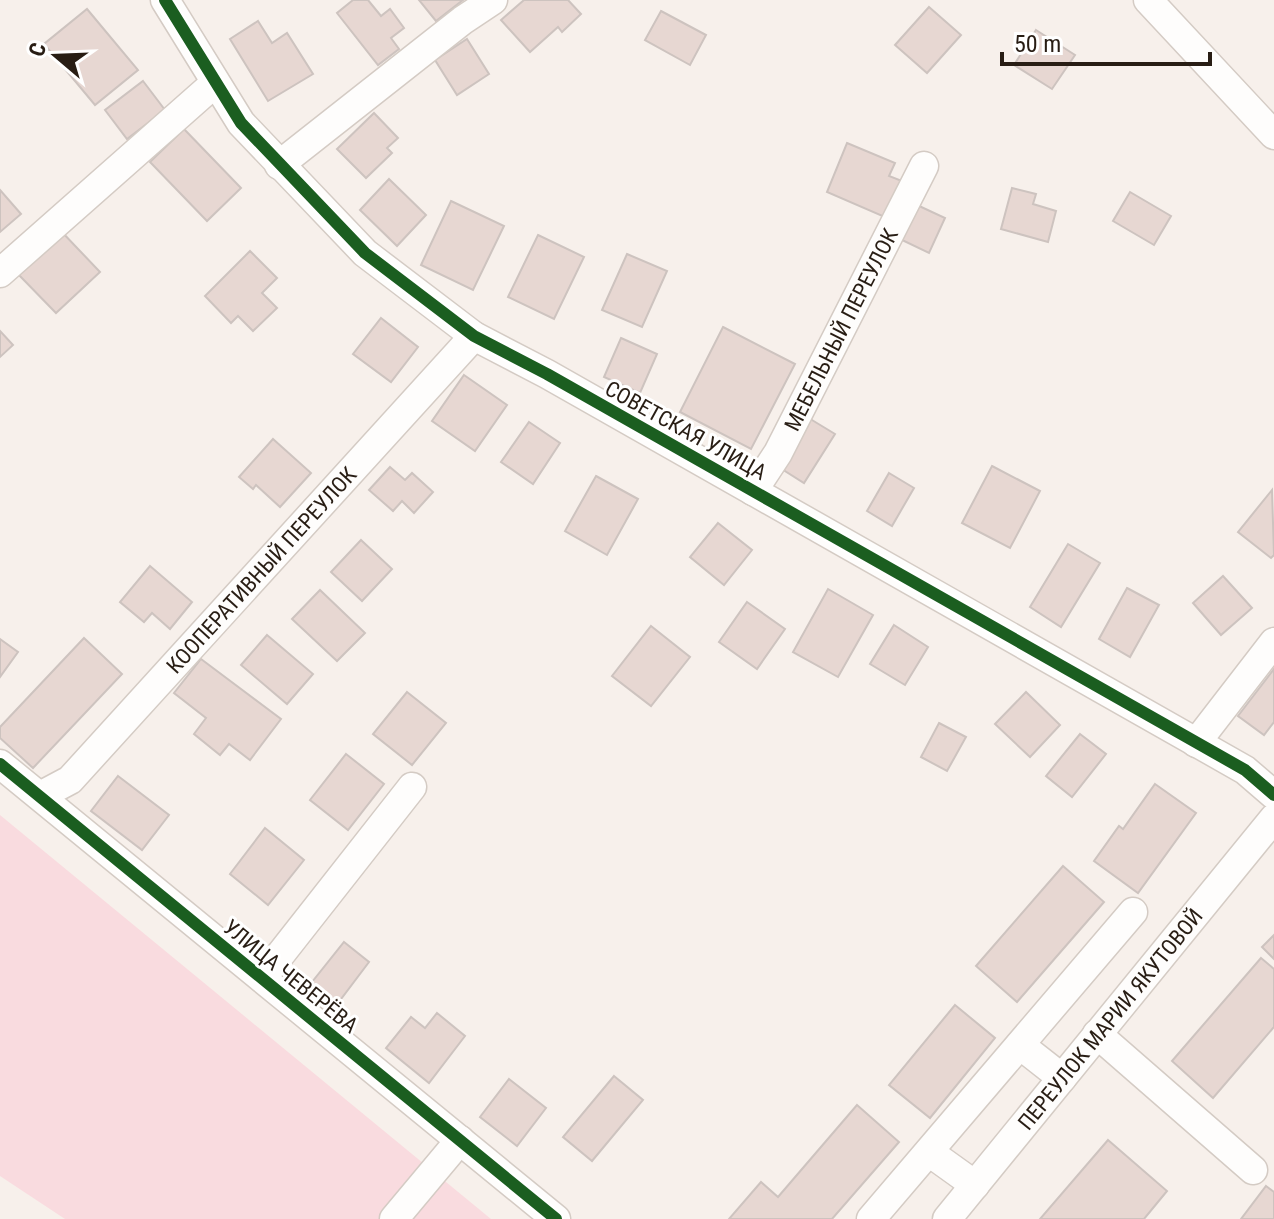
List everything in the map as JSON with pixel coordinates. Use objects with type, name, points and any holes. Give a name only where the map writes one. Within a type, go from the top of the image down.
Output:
[{"type":"street","name":"СОВЕТСКАЯ УЛИЦА","points":[[165,0],[241,123],[279,165],[365,253],[474,336],[1245,770],[1274,795]]},
{"type":"street","points":[[279,165],[463,20],[493,0]]},
{"type":"street","points":[[1148,0],[1274,135]]},
{"type":"street","points":[[0,273],[215,83]]},
{"type":"street","name":"МЕБЕЛЬНЫЙ ПЕРЕУЛОК","points":[[753,491],[778,453],[924,166]]},
{"type":"street","name":"КООПЕРАТИВНЫЙ ПЕРЕУЛОК","points":[[40,796],[70,780],[474,336]]},
{"type":"street","points":[[1196,743],[1274,642]]},
{"type":"street","name":"УЛИЦА ЧЕВЕРЁВА","points":[[0,764],[556,1219]]},
{"type":"street","points":[[262,978],[412,787]]},
{"type":"street","name":"ПЕРЕУЛОК МАРИИ ЯКУТОВОЙ","points":[[947,1219],[1274,818]]},
{"type":"street","points":[[871,1219],[1133,912]]},
{"type":"street","points":[[1097,1034],[1253,1170]]},
{"type":"street","points":[[1020,1045],[1062,1078]]},
{"type":"street","points":[[394,1219],[460,1140]]},
{"type":"street","points":[[929,1152],[975,1185]]},
{"type":"shaded area","points":[[0,815],[491,1219],[65,1219],[0,1176]]},
{"type":"building","points":[[353,0],[368,0],[381,16],[390,9],[404,28],[391,38],[399,49],[378,65],[337,13]]},
{"type":"building","points":[[419,0],[463,0],[436,21]]},
{"type":"building","points":[[524,0],[568,0],[581,14],[562,32],[558,27],[530,52],[501,20]]},
{"type":"building","points":[[929,7],[961,35],[927,73],[895,45]]},
{"type":"building","points":[[87,9],[138,70],[95,105],[44,44]]},
{"type":"building","points":[[661,11],[706,35],[690,65],[645,40]]},
{"type":"building","points":[[258,21],[272,43],[287,33],[313,74],[268,101],[230,39]]},
{"type":"building","points":[[1036,30],[1075,55],[1052,89],[1014,65]]},
{"type":"building","points":[[467,39],[489,74],[457,95],[435,60]]},
{"type":"building","points":[[143,81],[165,110],[127,139],[105,110]]},
{"type":"building","points":[[374,113],[398,138],[387,148],[392,153],[366,178],[337,149]]},
{"type":"building","points":[[184,129],[241,188],[207,221],[150,162]]},
{"type":"building","points":[[847,143],[895,163],[889,176],[902,181],[887,218],[827,192]]},
{"type":"building","points":[[389,179],[426,215],[397,246],[360,210]]},
{"type":"building","points":[[1012,188],[1036,194],[1033,204],[1056,211],[1048,242],[1001,229]]},
{"type":"building","points":[[0,190],[21,214],[0,232]]},
{"type":"building","points":[[1130,192],[1171,216],[1154,245],[1113,221]]},
{"type":"building","points":[[451,201],[504,226],[473,290],[421,265]]},
{"type":"building","points":[[917,205],[945,218],[929,253],[902,240]]},
{"type":"building","points":[[60,230],[100,272],[56,313],[16,272]]},
{"type":"building","points":[[538,235],[584,257],[554,319],[508,297]]},
{"type":"building","points":[[250,251],[277,278],[262,293],[277,308],[253,331],[238,316],[231,323],[205,296]]},
{"type":"building","points":[[627,254],[667,271],[642,327],[602,310]]},
{"type":"building","points":[[381,318],[418,347],[391,382],[353,354]]},
{"type":"building","points":[[723,327],[795,364],[751,449],[680,412]]},
{"type":"building","points":[[0,331],[13,345],[0,357]]},
{"type":"building","points":[[621,338],[657,354],[640,393],[604,377]]},
{"type":"building","points":[[464,375],[507,405],[475,451],[432,421]]},
{"type":"building","points":[[807,417],[835,434],[804,483],[777,466]]},
{"type":"building","points":[[529,422],[560,443],[533,484],[501,462]]},
{"type":"building","points":[[273,439],[311,473],[280,507],[256,485],[253,489],[239,477]]},
{"type":"building","points":[[992,466],[1040,491],[1010,548],[962,523]]},
{"type":"building","points":[[390,467],[405,480],[412,473],[433,492],[414,513],[402,501],[393,511],[369,490]]},
{"type":"building","points":[[889,473],[914,488],[892,526],[867,511]]},
{"type":"building","points":[[596,476],[638,499],[607,555],[565,531]]},
{"type":"building","points":[[1272,490],[1274,555],[1271,558],[1238,532]]},
{"type":"building","points":[[718,523],[752,550],[724,585],[690,557]]},
{"type":"building","points":[[361,540],[392,569],[362,601],[331,572]]},
{"type":"building","points":[[1068,544],[1100,563],[1061,627],[1030,607]]},
{"type":"building","points":[[150,566],[192,602],[170,629],[152,613],[144,622],[120,602]]},
{"type":"building","points":[[1223,576],[1252,608],[1221,635],[1193,603]]},
{"type":"building","points":[[1127,588],[1159,605],[1130,657],[1099,639]]},
{"type":"building","points":[[828,589],[873,615],[838,677],[793,652]]},
{"type":"building","points":[[320,590],[365,633],[337,661],[292,619]]},
{"type":"building","points":[[747,602],[785,629],[757,669],[719,642]]},
{"type":"building","points":[[894,625],[928,647],[905,685],[870,664]]},
{"type":"building","points":[[651,626],[690,657],[651,706],[612,676]]},
{"type":"building","points":[[267,635],[313,674],[287,704],[241,665]]},
{"type":"building","points":[[84,638],[122,674],[33,768],[0,738],[0,727]]},
{"type":"building","points":[[0,639],[18,652],[0,677]]},
{"type":"building","points":[[201,659],[281,719],[250,760],[229,744],[220,755],[194,734],[206,718],[174,693]]},
{"type":"building","points":[[1274,669],[1274,722],[1264,735],[1238,716]]},
{"type":"building","points":[[407,692],[446,723],[412,765],[373,734]]},
{"type":"building","points":[[1026,692],[1060,725],[1030,757],[995,724]]},
{"type":"building","points":[[939,723],[966,737],[947,771],[921,757]]},
{"type":"building","points":[[1080,734],[1106,754],[1072,797],[1046,776]]},
{"type":"building","points":[[346,754],[384,784],[348,830],[310,800]]},
{"type":"building","points":[[118,776],[169,815],[142,850],[91,811]]},
{"type":"building","points":[[1155,784],[1196,813],[1138,893],[1094,861],[1119,826],[1123,829]]},
{"type":"building","points":[[265,828],[304,860],[268,905],[230,874]]},
{"type":"building","points":[[1063,866],[1104,902],[1017,1002],[976,966]]},
{"type":"building","points":[[1274,935],[1274,959],[1262,947]]},
{"type":"building","points":[[344,942],[369,962],[338,1003],[312,982]]},
{"type":"building","points":[[1261,958],[1274,969],[1274,1027],[1213,1098],[1172,1061]]},
{"type":"building","points":[[955,1005],[995,1038],[930,1118],[889,1085]]},
{"type":"building","points":[[437,1013],[465,1036],[429,1083],[386,1048],[411,1017],[425,1028]]},
{"type":"building","points":[[614,1076],[643,1100],[592,1161],[563,1137]]},
{"type":"building","points":[[509,1079],[546,1108],[517,1146],[480,1117]]},
{"type":"building","points":[[857,1105],[899,1142],[832,1219],[729,1219],[761,1182],[778,1197]]},
{"type":"building","points":[[1108,1140],[1167,1191],[1144,1219],[1040,1219]]},
{"type":"building","points":[[1266,1186],[1274,1192],[1274,1219],[1241,1219]]},
{"type":"cycle path","points":[[165,0],[241,123],[365,253],[474,336],[547,374],[1245,770],[1274,795]]},
{"type":"cycle path","points":[[0,764],[556,1219]]}]
